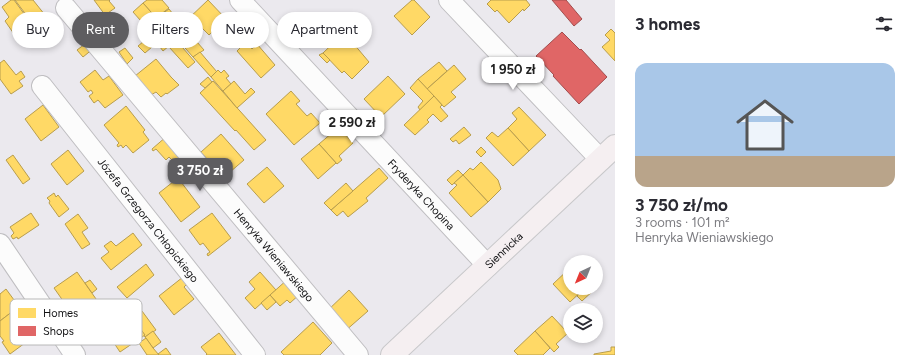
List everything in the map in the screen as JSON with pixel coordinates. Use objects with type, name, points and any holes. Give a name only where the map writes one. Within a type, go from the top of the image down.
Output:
[{"type":"main road","name":"Siennicka","points":[[392,355],[608,153]]},
{"type":"street","name":"Fryderyka Chopina","points":[[240,0],[488,266]]},
{"type":"street","points":[[449,0],[608,153]]},
{"type":"street","name":"Henryka Wieniawskiego","points":[[66,8],[358,355]]},
{"type":"street","name":"Józefa Grzegorza Chłopickiego","points":[[42,86],[255,355]]},
{"type":"street","points":[[0,244],[37,299]]},
{"type":"street","points":[[67,345],[74,355]]},
{"type":"building: Homes","points":[[11,0],[14,0],[23,12],[12,12],[12,31],[5,21],[9,17],[2,7]]},
{"type":"building: Homes","points":[[15,0],[33,0],[43,12],[24,12]]},
{"type":"building: Homes","points":[[94,0],[110,0],[109,1],[115,8],[109,12],[103,12]]},
{"type":"building: Homes","points":[[147,0],[162,0],[169,8],[164,12],[151,12],[143,3]]},
{"type":"building: Homes","points":[[208,0],[219,12],[211,12],[211,33],[209,35],[203,29],[203,12],[195,12]]},
{"type":"building: Homes","points":[[412,0],[414,0],[430,17],[412,35],[394,16]]},
{"type":"building: Homes","points":[[491,0],[526,0],[530,5],[524,11],[523,9],[509,23],[497,10],[495,12],[487,4]]},
{"type":"building: Homes","points":[[143,3],[151,12],[137,12],[137,16],[133,12]]},
{"type":"building: Homes","points":[[169,9],[171,12],[165,12]]},
{"type":"building: Homes","points":[[611,29],[615,33],[615,61],[602,47],[610,40],[605,35]]},
{"type":"building: Homes","points":[[80,48],[94,48],[83,57],[77,50]]},
{"type":"building: Homes","points":[[125,48],[133,58],[127,64],[119,52]]},
{"type":"building: Homes","points":[[140,48],[151,48],[145,53]]},
{"type":"building: Homes","points":[[170,48],[183,48],[195,62],[188,68]]},
{"type":"building: Homes","points":[[185,48],[202,48],[204,50],[193,57]]},
{"type":"building: Homes","points":[[240,48],[260,48],[275,65],[261,78],[237,51]]},
{"type":"building: Homes","points":[[328,48],[357,48],[369,62],[352,79],[344,71],[342,73],[323,53]]},
{"type":"building: Homes","points":[[200,52],[217,72],[211,77],[193,57]]},
{"type":"building: Homes","points":[[323,53],[330,60],[327,63],[319,55]]},
{"type":"building: Homes","points":[[156,59],[179,85],[161,97],[156,92],[151,95],[135,76]]},
{"type":"building: Homes","points":[[4,60],[16,75],[21,71],[25,77],[19,81],[23,86],[11,94],[0,79],[0,63]]},
{"type":"building: Homes","points":[[439,62],[447,71],[427,89],[418,79]]},
{"type":"building: Homes","points":[[454,65],[466,79],[451,92],[456,97],[444,107],[427,89]]},
{"type":"building: Homes","points":[[95,70],[103,80],[109,76],[123,95],[105,108],[98,100],[94,103],[89,96],[93,93],[91,90],[88,92],[80,82]]},
{"type":"building: Homes","points":[[218,70],[221,73],[224,70],[229,76],[226,78],[231,84],[223,91],[211,77]]},
{"type":"building: Homes","points":[[388,76],[405,94],[381,117],[364,99]]},
{"type":"building: Homes","points":[[208,77],[212,82],[205,88],[200,84]]},
{"type":"building: Homes","points":[[418,79],[434,96],[420,110],[418,107],[423,101],[410,88]]},
{"type":"building: Homes","points":[[213,81],[266,140],[254,150],[200,93]]},
{"type":"building: Homes","points":[[234,81],[245,94],[251,88],[255,92],[237,108],[223,91]]},
{"type":"building: Homes","points":[[291,91],[300,101],[296,104],[307,116],[311,113],[320,123],[294,145],[266,114]]},
{"type":"building: Homes","points":[[434,96],[442,105],[440,107],[448,116],[441,122],[433,114],[427,120],[429,122],[415,135],[404,125]]},
{"type":"building: Homes","points":[[43,105],[59,127],[41,141],[25,119]]},
{"type":"building: Homes","points":[[126,106],[145,130],[143,132],[149,140],[133,153],[126,145],[123,148],[121,145],[118,147],[117,145],[119,143],[104,125]]},
{"type":"building: Homes","points":[[519,107],[546,135],[529,151],[508,128],[517,119],[512,113]]},
{"type":"building: Homes","points":[[339,127],[353,143],[339,156],[342,160],[337,164],[319,144]]},
{"type":"building: Homes","points":[[464,127],[471,135],[459,144],[456,140],[453,142],[450,139]]},
{"type":"building: Homes","points":[[508,128],[529,151],[513,166],[486,138],[492,132],[498,137]]},
{"type":"building: Homes","points":[[221,134],[244,160],[223,178],[201,152]]},
{"type":"building: Homes","points":[[167,136],[183,154],[174,162],[169,157],[166,160],[156,149],[153,151],[152,149]]},
{"type":"building: Homes","points":[[319,144],[336,163],[318,179],[301,159]]},
{"type":"building: Homes","points":[[481,147],[486,152],[481,157],[476,152]]},
{"type":"building: Homes","points":[[68,150],[84,171],[67,185],[51,164]]},
{"type":"building: Homes","points":[[13,155],[30,179],[23,184],[6,160]]},
{"type":"building: Homes","points":[[481,162],[498,180],[501,189],[488,202],[463,175],[470,168],[473,170]]},
{"type":"building: Homes","points":[[267,167],[284,186],[264,203],[247,184]]},
{"type":"building: Homes","points":[[379,168],[388,178],[366,198],[368,201],[348,217],[343,211],[337,216],[331,210]]},
{"type":"building: Homes","points":[[458,170],[463,175],[452,185],[447,180]]},
{"type":"building: Homes","points":[[463,175],[488,202],[471,217],[449,193],[457,185],[454,183]]},
{"type":"building: Homes","points":[[178,178],[200,207],[181,222],[159,193]]},
{"type":"building: Homes","points":[[346,183],[353,191],[331,210],[324,203]]},
{"type":"building: Homes","points":[[54,193],[56,197],[58,195],[69,209],[59,217],[47,198]]},
{"type":"building: Homes","points":[[31,213],[39,225],[18,239],[17,237],[13,239],[11,236],[14,233],[10,227]]},
{"type":"building: Homes","points":[[212,213],[231,238],[208,256],[207,254],[210,252],[203,243],[200,245],[189,230]]},
{"type":"building: Homes","points":[[78,214],[88,228],[82,232],[90,244],[82,249],[65,224]]},
{"type":"building: Homes","points":[[133,233],[142,245],[111,270],[101,258],[109,252],[104,246],[111,241],[116,246]]},
{"type":"building: Homes","points":[[146,264],[154,275],[127,298],[117,287]]},
{"type":"building: Homes","points":[[77,272],[96,299],[62,299],[54,288]]},
{"type":"building: Homes","points":[[260,272],[276,290],[255,309],[245,298],[255,289],[249,282]]},
{"type":"building: Homes","points":[[563,275],[563,295],[553,284]]},
{"type":"building: Homes","points":[[183,277],[188,283],[184,287],[194,299],[174,315],[159,296]]},
{"type":"building: Homes","points":[[288,279],[301,293],[290,303],[287,300],[280,306],[270,295]]},
{"type":"building: Homes","points":[[90,280],[97,289],[92,293],[85,283]]},
{"type":"building: Homes","points":[[6,289],[13,299],[10,299],[10,313],[0,321],[0,294]]},
{"type":"building: Homes","points":[[349,290],[368,311],[344,332],[326,312]]},
{"type":"building: Homes","points":[[270,295],[276,302],[267,310],[261,303]]},
{"type":"building: Homes","points":[[563,295],[578,295],[570,302]]},
{"type":"building: Homes","points":[[578,295],[588,295],[582,301],[577,296]]},
{"type":"building: Homes","points":[[142,311],[156,330],[145,337],[142,332]]},
{"type":"building: Homes","points":[[10,313],[10,345],[22,345],[10,354],[0,336],[0,321]]},
{"type":"building: Homes","points":[[552,316],[563,328],[563,338],[556,344],[559,347],[554,352],[535,331]]},
{"type":"building: Homes","points":[[313,322],[332,343],[320,355],[284,355],[281,352]]},
{"type":"building: Homes","points":[[153,331],[161,342],[153,348],[145,337]]},
{"type":"building: Homes","points":[[535,331],[550,348],[543,355],[518,355],[514,351]]},
{"type":"building: Homes","points":[[219,333],[236,355],[206,355],[207,354],[201,347]]},
{"type":"building: Homes","points":[[146,338],[159,355],[147,355],[140,345],[142,345],[142,341]]},
{"type":"building: Homes","points":[[115,345],[130,345],[120,352]]},
{"type":"building: Homes","points":[[611,347],[615,347],[615,355],[594,355],[611,351]]},
{"type":"building: Homes","points":[[166,348],[171,355],[158,354]]},
{"type":"building: Shops","points":[[552,0],[566,0],[582,19],[574,26]]},
{"type":"building: Shops","points":[[562,32],[580,50],[581,49],[607,77],[579,104],[536,56]]}]
